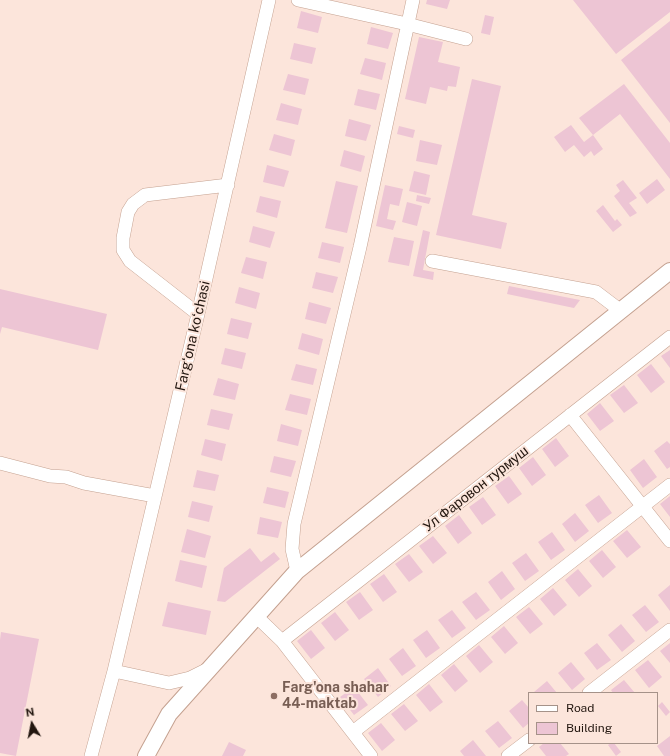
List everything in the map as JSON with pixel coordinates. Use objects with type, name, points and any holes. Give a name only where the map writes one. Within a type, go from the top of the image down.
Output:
[{"type":"main road","points":[[146,756],[169,714],[297,571],[670,271]]},
{"type":"street","name":"Fargʻona koʻchasi","points":[[91,756],[114,671],[228,185],[269,0]]},
{"type":"street","points":[[298,0],[407,24],[466,39]]},
{"type":"street","points":[[297,571],[292,549],[294,524],[360,247],[413,0]]},
{"type":"street","points":[[198,314],[130,261],[122,250],[122,238],[128,212],[133,204],[145,195],[228,185]]},
{"type":"street","points":[[432,261],[596,292],[621,311]]},
{"type":"street","name":"Ул Фаровон турмуш","points":[[282,641],[670,337]]},
{"type":"street","points":[[570,415],[670,542]]},
{"type":"street","points":[[0,463],[50,476],[66,477],[84,483],[155,496]]},
{"type":"street","points":[[353,732],[670,484]]},
{"type":"street","points":[[256,616],[282,641],[371,756]]},
{"type":"street","points":[[590,692],[670,630]]},
{"type":"street","points":[[114,671],[169,683],[190,678],[210,668]]},
{"type":"street","points":[[508,756],[528,741]]},
{"type":"building","points":[[427,0],[450,0],[447,9],[426,4]]},
{"type":"building","points":[[573,0],[670,0],[670,12],[616,54]]},
{"type":"building","points":[[301,11],[322,17],[318,33],[297,28]]},
{"type":"building","points":[[485,15],[494,17],[490,35],[481,33]]},
{"type":"building","points":[[670,21],[670,123],[621,60]]},
{"type":"building","points":[[371,27],[393,33],[388,49],[367,44]]},
{"type":"building","points":[[419,37],[443,42],[438,62],[460,67],[456,87],[448,86],[447,91],[430,87],[426,104],[405,99]]},
{"type":"building","points":[[294,43],[316,48],[312,64],[290,59]]},
{"type":"building","points":[[365,58],[386,63],[382,80],[360,74]]},
{"type":"building","points":[[288,74],[309,79],[305,95],[283,90]]},
{"type":"building","points":[[472,79],[501,86],[472,215],[507,223],[501,249],[436,235]]},
{"type":"building","points":[[624,84],[670,143],[670,179],[620,114],[593,135],[579,118]]},
{"type":"building","points":[[358,89],[380,94],[376,110],[354,105]]},
{"type":"building","points":[[281,103],[302,109],[298,125],[276,120]]},
{"type":"building","points":[[349,119],[371,125],[366,141],[345,136]]},
{"type":"building","points":[[571,125],[584,142],[593,135],[603,149],[594,156],[591,151],[584,157],[574,145],[565,152],[554,137]]},
{"type":"building","points":[[399,126],[415,130],[413,138],[397,134]]},
{"type":"building","points":[[274,134],[295,140],[291,156],[269,150]]},
{"type":"building","points":[[420,140],[442,145],[437,165],[416,161]]},
{"type":"building","points":[[344,150],[365,156],[361,172],[340,166]]},
{"type":"building","points":[[267,165],[289,171],[284,187],[263,182]]},
{"type":"building","points":[[414,171],[430,175],[426,195],[409,191]]},
{"type":"building","points":[[657,179],[665,190],[647,204],[639,193]]},
{"type":"building","points":[[623,180],[637,198],[629,203],[637,213],[630,217],[614,196],[620,191],[616,185]]},
{"type":"building","points":[[336,181],[358,186],[347,233],[325,228]]},
{"type":"building","points":[[385,185],[403,189],[399,206],[390,204],[387,219],[396,221],[393,230],[376,226]]},
{"type":"building","points":[[417,195],[431,198],[429,204],[416,201]]},
{"type":"building","points":[[260,196],[281,201],[277,218],[256,212]]},
{"type":"building","points":[[407,202],[422,206],[417,226],[402,222]]},
{"type":"building","points":[[603,205],[615,221],[617,219],[622,225],[613,232],[596,211]]},
{"type":"building","points":[[253,226],[275,232],[270,248],[249,242]]},
{"type":"building","points":[[423,230],[430,232],[423,270],[434,272],[433,280],[413,276]]},
{"type":"building","points":[[394,237],[414,241],[409,266],[388,262]]},
{"type":"building","points":[[322,242],[344,247],[340,263],[318,258]]},
{"type":"building","points":[[246,257],[267,262],[263,279],[241,273]]},
{"type":"building","points":[[316,272],[338,277],[333,293],[312,288]]},
{"type":"building","points":[[509,286],[580,300],[574,308],[507,294]]},
{"type":"building","points":[[239,287],[260,293],[256,309],[235,303]]},
{"type":"building","points":[[0,289],[107,314],[98,350],[2,327],[0,334]]},
{"type":"building","points":[[309,302],[331,308],[326,324],[305,319]]},
{"type":"building","points":[[231,318],[252,323],[248,339],[227,334]]},
{"type":"building","points":[[302,333],[323,339],[319,355],[298,349]]},
{"type":"building","points":[[225,348],[246,353],[242,369],[221,364]]},
{"type":"building","points":[[670,350],[670,368],[661,356]]},
{"type":"building","points":[[296,364],[317,369],[313,385],[291,380]]},
{"type":"building","points":[[651,364],[665,382],[651,393],[637,375]]},
{"type":"building","points":[[218,378],[239,384],[235,400],[213,395]]},
{"type":"building","points":[[624,385],[638,403],[624,413],[610,395]]},
{"type":"building","points":[[290,394],[311,399],[307,415],[285,410]]},
{"type":"building","points":[[600,403],[614,421],[600,431],[587,414]]},
{"type":"building","points":[[211,409],[233,414],[229,430],[207,425]]},
{"type":"building","points":[[281,424],[302,430],[298,446],[277,441]]},
{"type":"building","points":[[556,438],[569,456],[555,467],[542,449]]},
{"type":"building","points":[[205,439],[226,444],[222,461],[201,455]]},
{"type":"building","points":[[667,441],[670,444],[670,467],[667,469],[654,451]]},
{"type":"building","points":[[274,456],[296,461],[291,477],[270,472]]},
{"type":"building","points":[[533,457],[546,475],[532,486],[519,468]]},
{"type":"building","points":[[644,459],[657,477],[643,488],[630,470]]},
{"type":"building","points":[[197,470],[219,475],[215,491],[193,487]]},
{"type":"building","points":[[509,476],[522,494],[508,504],[495,486]]},
{"type":"building","points":[[267,487],[289,492],[285,508],[263,503]]},
{"type":"building","points":[[599,495],[612,513],[598,523],[585,505]]},
{"type":"building","points":[[670,496],[670,517],[660,504]]},
{"type":"building","points":[[483,497],[496,515],[482,525],[469,507]]},
{"type":"building","points":[[192,501],[213,506],[209,522],[188,517]]},
{"type":"building","points":[[575,513],[589,531],[575,542],[562,524]]},
{"type":"building","points":[[459,515],[472,533],[458,544],[445,526]]},
{"type":"building","points":[[260,517],[282,522],[278,538],[257,534]]},
{"type":"building","points":[[187,529],[211,536],[205,558],[181,552]]},
{"type":"building","points":[[627,530],[641,547],[627,558],[613,541]]},
{"type":"building","points":[[552,532],[565,550],[551,560],[538,542]]},
{"type":"building","points":[[433,536],[447,553],[433,564],[419,546]]},
{"type":"building","points":[[250,548],[261,562],[274,552],[280,559],[225,602],[217,601],[224,568]]},
{"type":"building","points":[[602,550],[616,567],[603,578],[589,561]]},
{"type":"building","points":[[526,553],[539,571],[525,581],[512,563]]},
{"type":"building","points":[[409,554],[423,572],[409,582],[395,564]]},
{"type":"building","points":[[180,560],[207,566],[202,588],[175,581]]},
{"type":"building","points":[[578,569],[592,586],[579,597],[565,580]]},
{"type":"building","points":[[502,571],[515,589],[501,600],[488,582]]},
{"type":"building","points":[[384,574],[397,592],[383,602],[370,584]]},
{"type":"building","points":[[670,585],[670,611],[658,595]]},
{"type":"building","points":[[553,588],[567,605],[554,616],[540,599]]},
{"type":"building","points":[[360,592],[373,610],[359,620],[346,602]]},
{"type":"building","points":[[476,592],[490,610],[476,620],[462,602]]},
{"type":"building","points":[[168,602],[211,611],[206,635],[162,626]]},
{"type":"building","points":[[645,605],[659,622],[646,632],[632,615]]},
{"type":"building","points":[[529,607],[543,624],[530,634],[516,617]]},
{"type":"building","points":[[452,610],[466,628],[452,638],[438,620]]},
{"type":"building","points":[[335,612],[349,630],[335,641],[321,623]]},
{"type":"building","points":[[621,624],[635,641],[622,652],[608,635]]},
{"type":"building","points":[[504,626],[518,643],[505,654],[491,637]]},
{"type":"building","points":[[311,630],[325,648],[311,659],[297,641]]},
{"type":"building","points":[[427,630],[440,648],[426,658],[413,640]]},
{"type":"building","points":[[1,632],[39,639],[16,756],[0,753]]},
{"type":"building","points":[[597,643],[611,660],[597,670],[584,653]]},
{"type":"building","points":[[670,643],[670,663],[660,651]]},
{"type":"building","points":[[479,645],[493,662],[480,673],[466,656]]},
{"type":"building","points":[[403,648],[416,666],[402,676],[389,659]]},
{"type":"building","points":[[648,660],[662,677],[649,688],[635,670]]},
{"type":"building","points":[[571,662],[585,679],[572,690],[558,673]]},
{"type":"building","points":[[454,664],[468,681],[455,692],[441,675]]},
{"type":"building","points":[[378,668],[391,686],[378,697],[364,679]]},
{"type":"building","points":[[624,680],[634,692],[612,692],[611,690]]},
{"type":"building","points":[[547,681],[556,692],[534,692]]},
{"type":"building","points":[[429,684],[443,702],[430,712],[416,695]]},
{"type":"building","points":[[354,687],[368,705],[354,715],[340,697]]},
{"type":"building","points":[[522,700],[528,707],[528,724],[523,728],[509,711]]},
{"type":"building","points":[[662,702],[670,712],[666,716],[658,706]]},
{"type":"building","points":[[404,704],[418,721],[405,731],[391,714]]},
{"type":"building","points":[[498,721],[512,738],[499,748],[485,731]]},
{"type":"building","points":[[381,723],[395,740],[382,751],[368,733]]},
{"type":"building","points":[[670,736],[670,756],[664,756],[657,746]]},
{"type":"building","points":[[473,740],[486,756],[464,756],[460,751]]},
{"type":"building","points":[[229,742],[246,750],[243,756],[222,756]]},
{"type":"building","points":[[543,744],[561,744],[569,754],[566,756],[546,756],[539,747]]},
{"type":"building","points":[[615,744],[621,752],[616,756],[608,745]]},
{"type":"place","name":"Farg'ona shahar 44-maktab","points":[[274,696]]}]
